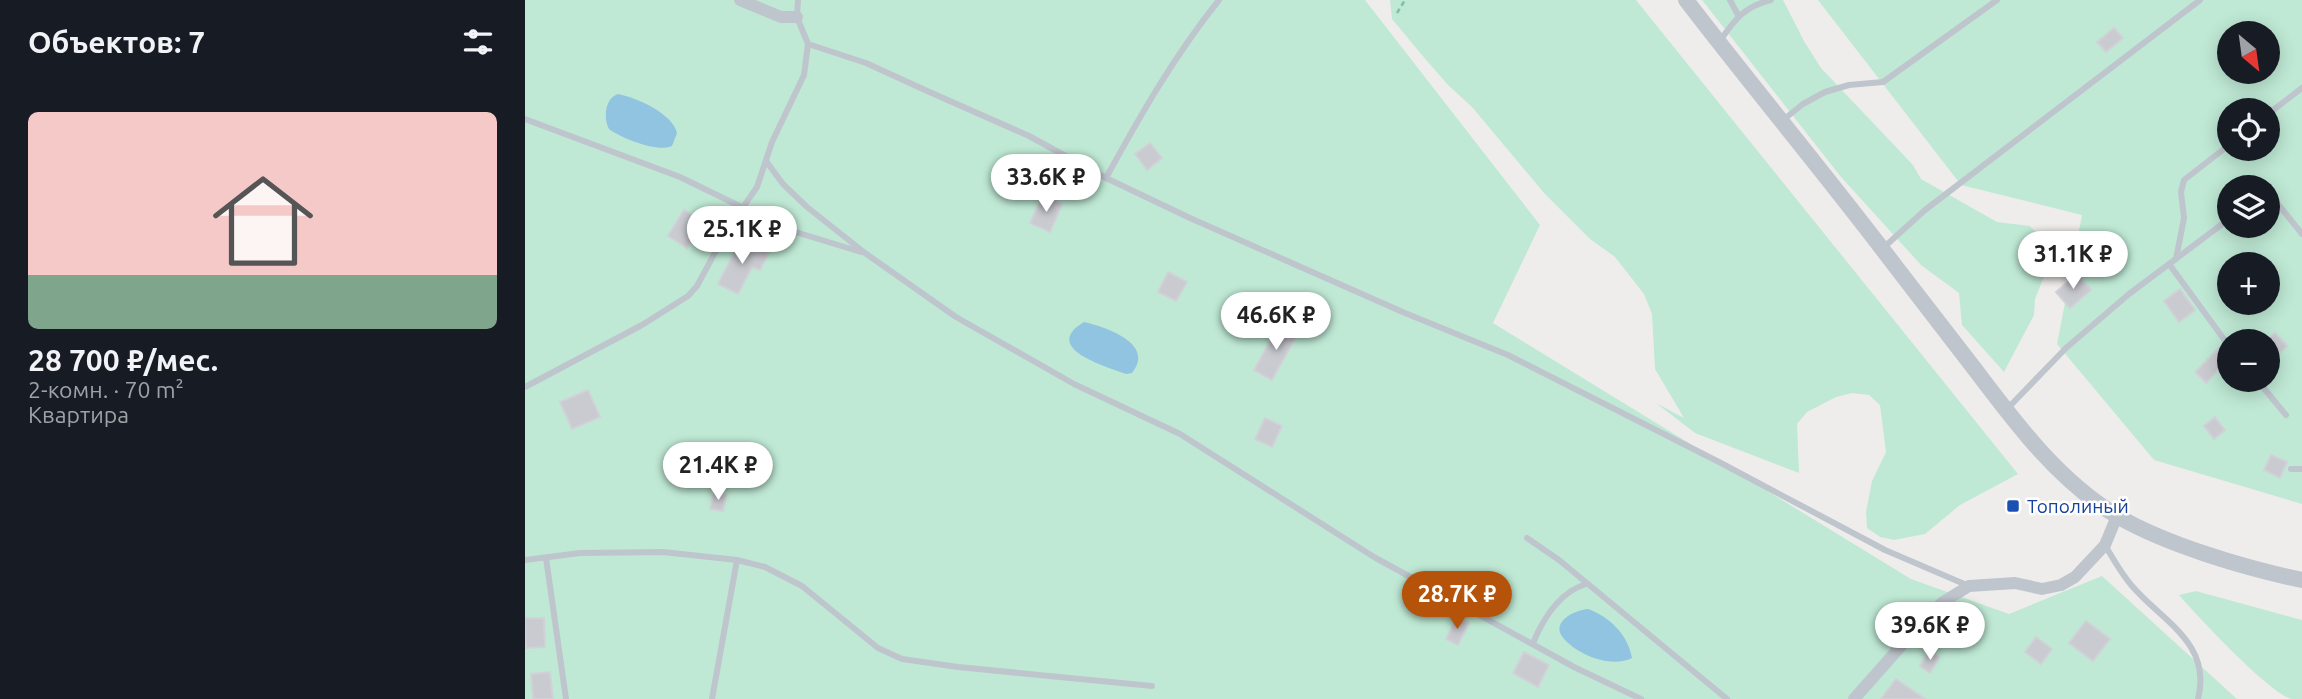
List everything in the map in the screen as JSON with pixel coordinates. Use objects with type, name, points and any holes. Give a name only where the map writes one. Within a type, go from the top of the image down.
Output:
[{"type":"street","points":[[740,0],[781,17],[797,18]]},
{"type":"street","points":[[1686,0],[2005,410],[2047,459],[2084,492],[2117,516],[2174,542],[2219,558],[2302,580]]},
{"type":"street","points":[[1854,699],[1943,602],[1969,586],[2015,583],[2042,589],[2061,585],[2075,577],[2105,545],[2117,516]]},
{"type":"lane","points":[[525,387],[642,325],[688,296],[697,286],[726,232],[757,187],[804,75],[808,44],[797,18],[798,0]]},
{"type":"lane","points":[[1106,178],[1148,101],[1187,40],[1219,0]]},
{"type":"lane","points":[[1730,0],[1738,15]]},
{"type":"lane","points":[[1719,43],[1738,15],[1756,4],[1771,0]]},
{"type":"lane","points":[[1782,122],[1803,104],[1825,92],[1849,85],[1883,82],[1997,0]]},
{"type":"lane","points":[[1882,249],[1925,210],[2200,0]]},
{"type":"lane","points":[[808,44],[866,63],[1029,136],[1106,178],[1405,313],[1508,355],[1885,550],[1969,586]]},
{"type":"lane","points":[[2280,105],[2302,88]]},
{"type":"lane","points":[[525,119],[680,177],[789,230],[865,253]]},
{"type":"lane","points":[[2176,258],[2184,218],[2181,191],[2184,180],[2217,154]]},
{"type":"lane","points":[[766,161],[783,184],[865,253],[956,317],[1074,384],[1179,434],[1374,557],[1574,667],[1641,699]]},
{"type":"lane","points":[[2280,206],[2302,234]]},
{"type":"lane","points":[[2005,410],[2066,348],[2129,294],[2217,228]]},
{"type":"lane","points":[[2169,264],[2217,330]]},
{"type":"lane","points":[[2267,392],[2286,415]]},
{"type":"lane","points":[[2291,469],[2302,469]]},
{"type":"lane","points":[[1527,538],[1559,560],[1727,699]]},
{"type":"lane","points":[[2105,545],[2130,584],[2158,614],[2185,636],[2199,664],[2202,683],[2198,699]]},
{"type":"lane","points":[[525,560],[580,552],[663,552],[737,560],[765,567],[802,586],[878,648],[902,659],[1152,686]]},
{"type":"lane","points":[[547,558],[566,699]]},
{"type":"lane","points":[[712,699],[737,560]]},
{"type":"lane","points":[[1533,643],[1540,627],[1557,604],[1575,588],[1586,584]]},
{"type":"path","points":[[1397,13],[1405,0]]},
{"type":"green space","points":[[525,0],[1365,0],[1540,225],[1493,323],[1911,579],[2009,614],[2102,576],[2237,699],[525,699]]},
{"type":"green space","points":[[1390,0],[1636,0],[2018,474],[1960,505],[1925,534],[1894,540],[1880,537],[1867,528],[1866,512],[1872,481],[1886,452],[1880,405],[1869,395],[1852,393],[1836,397],[1807,412],[1797,424],[1799,473],[1695,433],[1656,403],[1684,418],[1655,369],[1652,314],[1644,294],[1615,257],[1590,239],[1544,193],[1472,107],[1427,61],[1392,19]]},
{"type":"green space","points":[[1702,0],[1783,0],[1821,68],[1913,165],[1921,179],[1997,222],[2030,226],[2040,237],[2047,269],[2035,299],[2034,315],[2004,372],[1962,325],[1959,293],[1921,265],[1841,177]]},
{"type":"green space","points":[[1818,0],[2302,0],[2302,504],[2154,460],[2057,344],[2082,215],[1961,185]]},
{"type":"green space","points":[[2196,591],[2302,620],[2302,699],[2291,699],[2266,683],[2233,653],[2179,595]]},
{"type":"water","points":[[618,94],[644,103],[668,119],[677,133],[672,146],[649,146],[609,129],[606,109],[610,100]]},
{"type":"water","points":[[1084,322],[1115,333],[1133,345],[1138,354],[1138,363],[1132,373],[1126,374],[1093,361],[1073,348],[1069,340],[1072,331]]},
{"type":"water","points":[[1588,609],[1617,628],[1627,642],[1632,658],[1615,662],[1597,659],[1579,651],[1565,640],[1559,628],[1561,623],[1570,615]]},
{"type":"building","points":[[2114,28],[2123,38],[2106,52],[2097,42]]},
{"type":"building","points":[[1150,143],[1162,158],[1147,170],[1135,154]]},
{"type":"building","points":[[1043,195],[1062,204],[1050,232],[1030,223]]},
{"type":"building","points":[[684,210],[703,222],[687,248],[668,236]]},
{"type":"building","points":[[741,239],[769,253],[760,270],[752,267],[738,294],[718,284]]},
{"type":"building","points":[[1168,272],[1187,282],[1176,301],[1158,292]]},
{"type":"building","points":[[2077,274],[2091,290],[2070,308],[2056,292]]},
{"type":"building","points":[[2180,289],[2195,310],[2179,322],[2164,301]]},
{"type":"building","points":[[1280,323],[1298,333],[1272,380],[1254,370]]},
{"type":"building","points":[[2280,338],[2287,346],[2280,353]]},
{"type":"building","points":[[2217,350],[2217,371],[2206,383],[2195,372]]},
{"type":"building","points":[[588,390],[600,417],[572,429],[560,402]]},
{"type":"building","points":[[2215,417],[2225,430],[2214,439],[2204,426]]},
{"type":"building","points":[[1265,418],[1282,426],[1272,447],[1255,439]]},
{"type":"building","points":[[2271,455],[2287,462],[2280,478],[2264,470]]},
{"type":"building","points":[[714,493],[726,495],[723,511],[710,509]]},
{"type":"building","points":[[1457,617],[1469,623],[1458,645],[1446,639]]},
{"type":"building","points":[[525,618],[544,618],[545,647],[526,648]]},
{"type":"building","points":[[2086,621],[2110,639],[2093,661],[2069,643]]},
{"type":"building","points":[[2036,637],[2052,649],[2041,664],[2025,652]]},
{"type":"building","points":[[1929,651],[1939,657],[1930,673],[1920,666]]},
{"type":"building","points":[[1524,652],[1549,665],[1538,687],[1513,673]]},
{"type":"building","points":[[550,672],[553,699],[533,699],[531,674]]},
{"type":"building","points":[[1896,679],[1925,699],[1881,699]]},
{"type":"place","name":"Тополиный","points":[[2013,506]]}]
